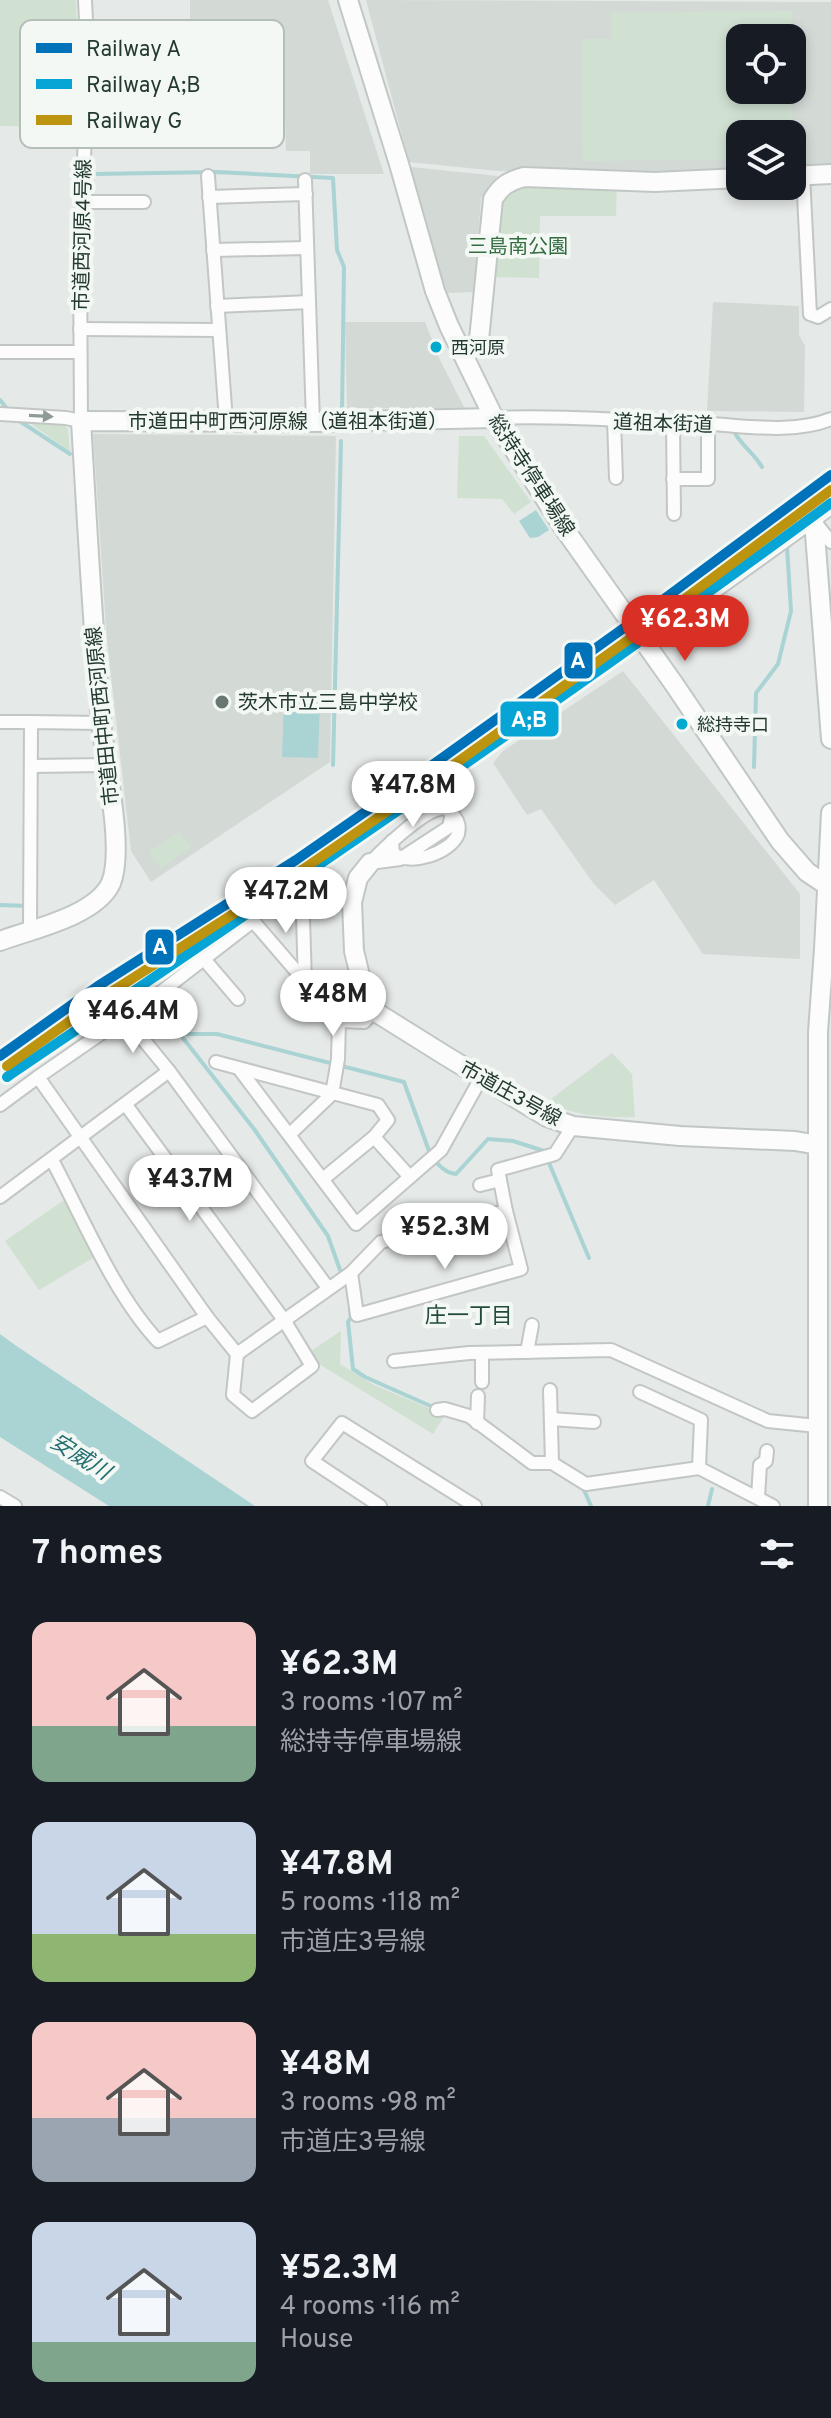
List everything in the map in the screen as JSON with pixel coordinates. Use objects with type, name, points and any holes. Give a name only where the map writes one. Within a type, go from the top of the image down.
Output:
[{"type":"street","name":"市道西河原4号線","points":[[85,0],[86,20]]},
{"type":"street","name":"総持寺停車場線","points":[[348,0],[435,291],[494,418],[563,527],[667,673],[780,841],[807,872],[829,887]]},
{"type":"street","name":"市道西河原4号線","points":[[81,421],[80,254],[85,148]]},
{"type":"street","points":[[806,176],[831,174]]},
{"type":"street","points":[[208,176],[226,421]]},
{"type":"street","points":[[462,351],[473,349],[479,340],[493,199],[500,188],[510,181],[524,177],[655,182],[726,179]]},
{"type":"street","points":[[209,197],[305,187],[313,422]]},
{"type":"street","points":[[800,200],[810,314],[818,317],[831,309]]},
{"type":"street","points":[[83,202],[144,202]]},
{"type":"street","points":[[213,250],[307,248]]},
{"type":"street","points":[[217,306],[309,302]]},
{"type":"street","points":[[80,329],[219,330]]},
{"type":"street","points":[[0,352],[80,352]]},
{"type":"street","points":[[0,414],[81,421]]},
{"type":"street","name":"市道田中町西河原線（道祖本街道）","points":[[81,421],[313,422],[494,418]]},
{"type":"street","name":"道祖本街道","points":[[494,418],[808,426],[831,419]]},
{"type":"street","points":[[614,420],[616,478]]},
{"type":"street","name":"市道田中町西河原線","points":[[0,941],[92,906],[110,884],[114,868],[115,840],[93,633],[81,421]]},
{"type":"street","points":[[673,424],[674,514]]},
{"type":"street","points":[[673,479],[708,479],[708,424]]},
{"type":"street","points":[[660,631],[831,508]]},
{"type":"street","points":[[814,521],[831,542]]},
{"type":"street","points":[[814,521],[831,739]]},
{"type":"street","points":[[0,722],[101,723]]},
{"type":"street","points":[[30,930],[31,722]]},
{"type":"street","points":[[32,766],[105,765]]},
{"type":"street","points":[[339,1021],[364,1022],[374,1011],[357,972],[353,919],[354,889],[358,878],[370,863],[392,841],[433,810],[441,808],[452,813],[449,827],[400,859],[370,863]]},
{"type":"street","points":[[818,1506],[817,1426],[825,1146],[818,1032],[831,813]]},
{"type":"street","points":[[392,841],[393,853],[400,859]]},
{"type":"street","points":[[302,885],[305,983]]},
{"type":"street","points":[[0,1105],[161,992],[253,921],[339,1021],[332,1094],[290,1134]]},
{"type":"street","points":[[203,958],[238,999]]},
{"type":"street","name":"市道庄3号線","points":[[374,1011],[547,1117],[573,1126],[680,1136],[795,1141],[825,1146]]},
{"type":"street","points":[[124,1016],[169,1071],[328,1288]]},
{"type":"street","points":[[216,1062],[378,1105],[388,1120],[374,1137],[323,1179]]},
{"type":"street","points":[[240,1070],[356,1224],[441,1150],[481,1078]]},
{"type":"street","points":[[0,1197],[169,1071]]},
{"type":"street","points":[[38,1077],[207,1317],[237,1354],[233,1395],[252,1411],[312,1366],[284,1320],[126,1105]]},
{"type":"street","points":[[351,1273],[357,1315],[521,1269],[498,1170],[554,1154],[573,1126]]},
{"type":"street","points":[[374,1137],[409,1176]]},
{"type":"street","points":[[52,1160],[122,1293],[141,1323],[158,1341],[207,1317]]},
{"type":"street","points":[[480,1185],[500,1180]]},
{"type":"street","points":[[237,1354],[351,1273],[381,1242],[506,1211]]},
{"type":"street","points":[[527,1352],[532,1325]]},
{"type":"street","points":[[394,1361],[482,1354],[611,1350],[768,1421],[817,1426]]},
{"type":"street","points":[[482,1354],[482,1382]]},
{"type":"street","points":[[550,1390],[552,1463]]},
{"type":"street","points":[[640,1392],[701,1420],[699,1468]]},
{"type":"street","points":[[477,1423],[478,1396]]},
{"type":"street","points":[[441,1410],[469,1416],[532,1463],[552,1463],[586,1484],[699,1468],[773,1506]]},
{"type":"street","points":[[551,1419],[594,1422]]},
{"type":"street","points":[[380,1506],[312,1461],[342,1423],[475,1506]]},
{"type":"street","points":[[758,1497],[760,1465],[766,1461],[767,1451]]},
{"type":"street","points":[[0,1497],[15,1506]]},
{"type":"shaded area","points":[[190,0],[328,0],[384,174],[310,174],[310,151],[286,151],[284,20],[190,20]]},
{"type":"shaded area","points":[[366,0],[831,2],[831,168],[806,170],[806,120],[726,120],[726,172],[498,171],[409,162]]},
{"type":"shaded area","points":[[411,167],[498,176],[481,198],[474,292],[447,293]]},
{"type":"shaded area","points":[[713,302],[799,306],[799,335],[805,346],[804,412],[707,411]]},
{"type":"shaded area","points":[[345,322],[425,322],[465,409],[347,408]]},
{"type":"shaded area","name":"茨木市立三島中学校","points":[[93,434],[336,436],[330,762],[151,882],[131,851],[107,641]]},
{"type":"shaded area","points":[[623,671],[800,894],[800,959],[703,954],[654,880],[615,905],[593,883],[541,809],[527,815],[493,763],[503,751]]},
{"type":"green space","points":[[0,0],[76,0],[76,20],[20,20],[20,126],[0,126]]},
{"type":"green space","points":[[791,11],[791,24],[726,24],[726,104],[792,104],[792,120],[726,120],[726,160],[583,161],[582,39],[612,39],[612,13]]},
{"type":"green space","name":"三島南公園","points":[[514,185],[617,185],[616,216],[540,216],[539,278],[494,277],[500,209],[503,199]]},
{"type":"green space","points":[[26,420],[60,420],[68,429],[70,452]]},
{"type":"green space","points":[[459,436],[484,436],[531,502],[514,514],[502,499],[457,498]]},
{"type":"green space","points":[[179,832],[191,847],[161,868],[149,852]]},
{"type":"green space","points":[[612,1053],[632,1074],[635,1117],[590,1115],[547,1102]]},
{"type":"green space","points":[[67,1198],[98,1255],[39,1290],[5,1241]]},
{"type":"green space","points":[[341,1331],[340,1364],[374,1385],[445,1415],[433,1434],[319,1364],[311,1351]]},
{"type":"water","points":[[536,510],[549,530],[530,538],[519,521]]},
{"type":"water","points":[[284,700],[320,701],[318,758],[282,757]]},
{"type":"water","name":"安威川","points":[[0,1334],[255,1506],[109,1506],[0,1437]]},
{"type":"waterway","points":[[94,174],[217,172],[333,178],[337,250],[344,267],[342,413]]},
{"type":"waterway","points":[[0,400],[9,411]]},
{"type":"waterway","points":[[18,420],[70,454]]},
{"type":"waterway","points":[[735,433],[762,467]]},
{"type":"waterway","points":[[333,765],[341,441]]},
{"type":"waterway","points":[[754,767],[756,693],[778,664],[791,611],[787,547],[790,544]]},
{"type":"waterway","points":[[0,905],[29,906]]},
{"type":"waterway","points":[[149,978],[160,1003],[183,1038],[254,1129],[328,1236],[340,1270]]},
{"type":"waterway","points":[[181,1034],[217,1034],[404,1082],[429,1151],[448,1172],[456,1174],[488,1139],[513,1141],[544,1151],[589,1258]]},
{"type":"waterway","points":[[350,1310],[348,1322],[353,1369],[435,1408]]},
{"type":"waterway","points":[[708,1506],[712,1489]]},
{"type":"waterway","points":[[584,1490],[591,1506]]},
{"type":"rail line","name":"A","points":[[0,1056],[98,986],[296,860],[424,771],[831,475]]},
{"type":"rail line","name":"G","points":[[7,1066],[105,996],[302,870],[431,781],[831,490]]},
{"type":"rail line","name":"A;B","points":[[7,1077],[525,722],[831,503]]},
{"type":"place","name":"西河原","points":[[436,347]]},
{"type":"place","name":"茨木市立三島中学校","points":[[222,702]]},
{"type":"place","name":"総持寺口","points":[[682,724]]},
{"type":"district","name":"庄一丁目","points":[[469,1315]]}]
